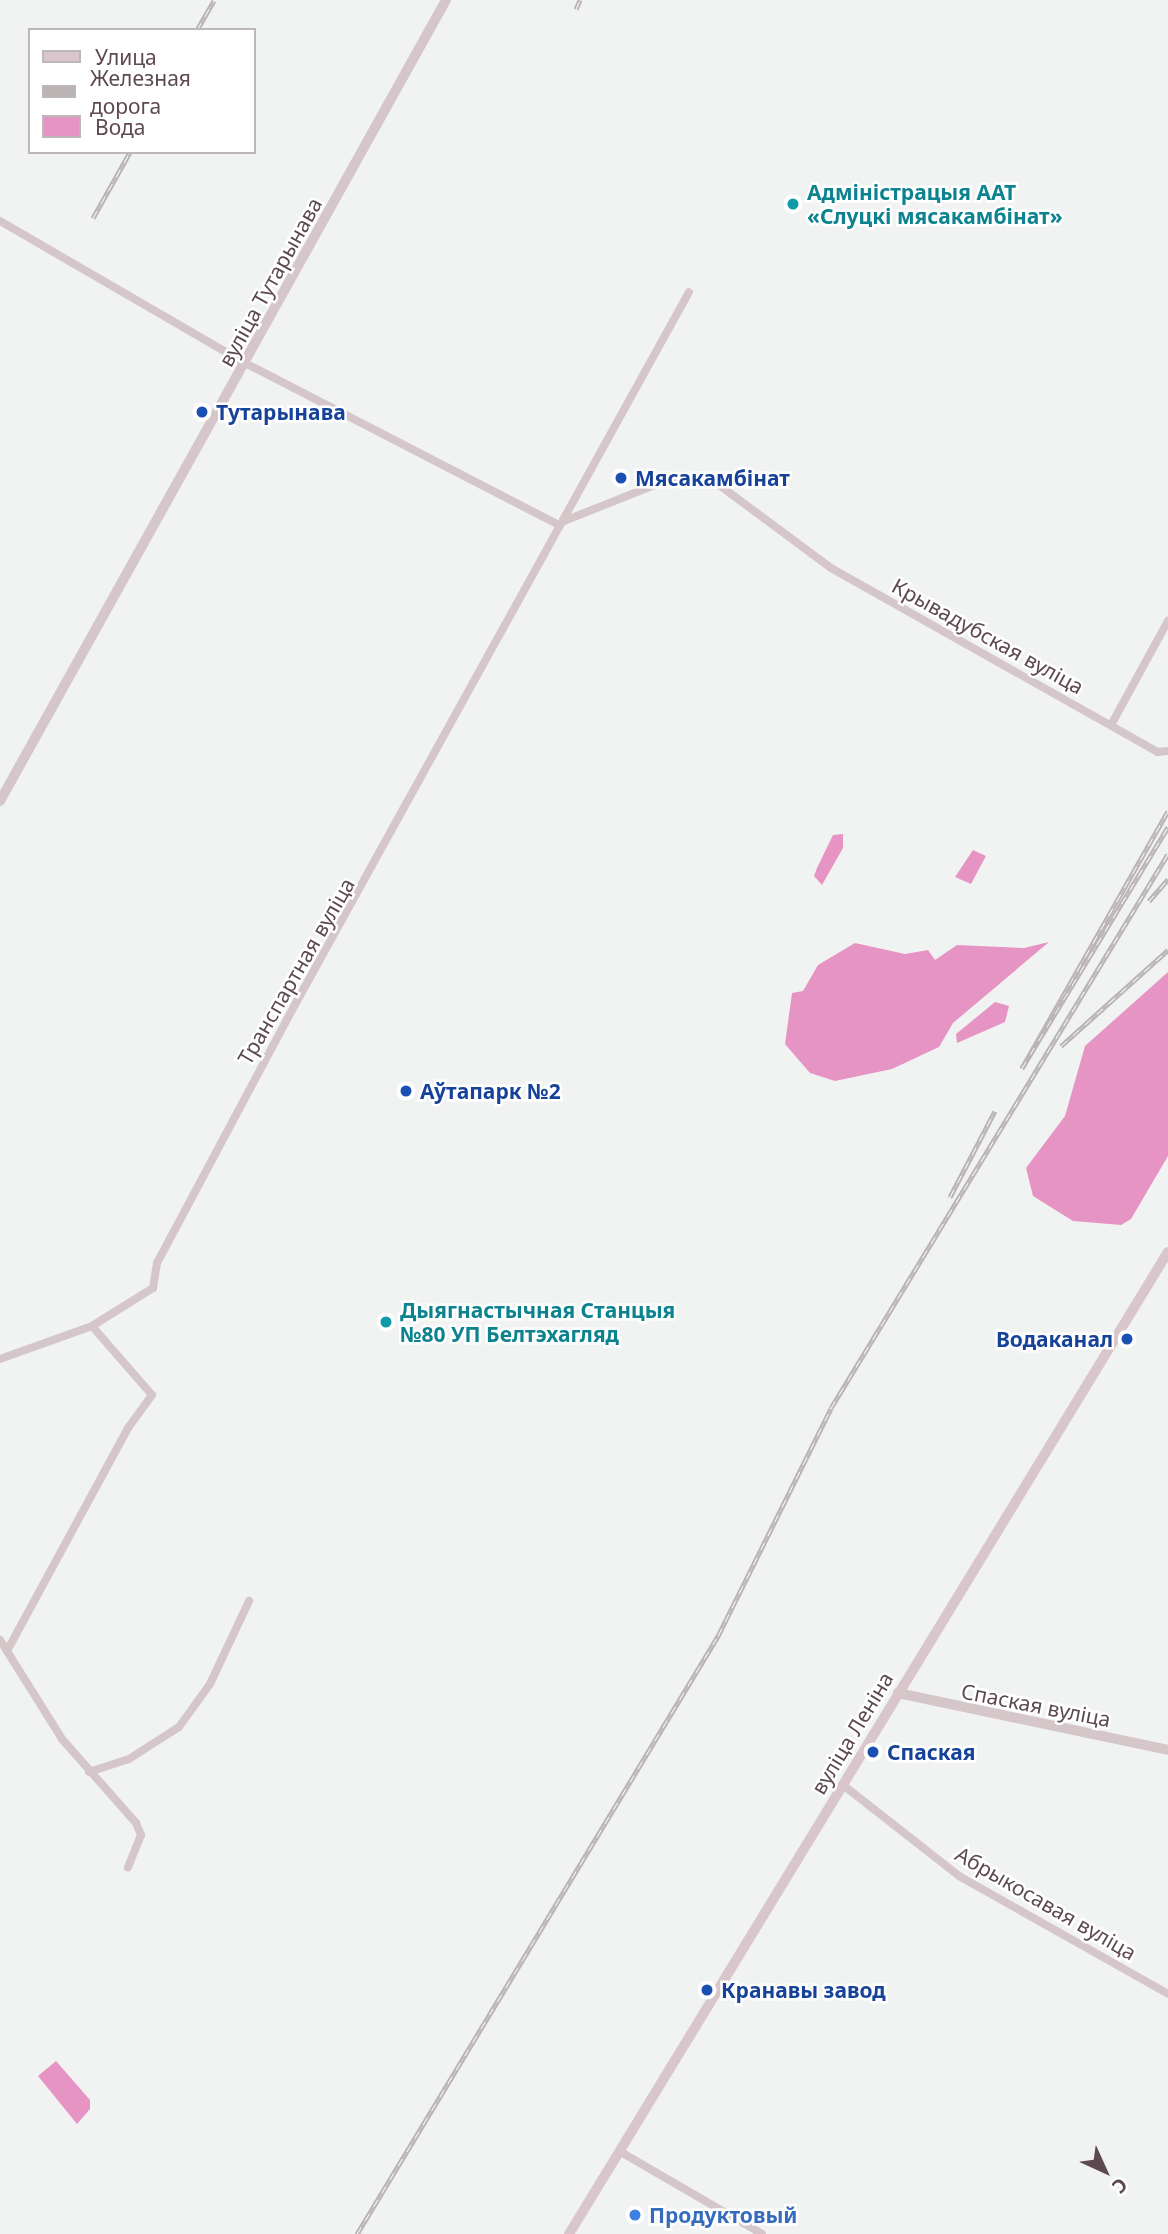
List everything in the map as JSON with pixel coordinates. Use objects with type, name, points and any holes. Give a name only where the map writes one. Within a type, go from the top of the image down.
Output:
[{"type":"main road","name":"вуліца Леніна","points":[[569,2234],[1168,1252]]},
{"type":"street","name":"вуліца Тутарынава","points":[[0,801],[247,364],[446,0]]},
{"type":"street","points":[[0,221],[247,364],[559,525]]},
{"type":"street","name":"Транспартная вуліца","points":[[0,1359],[92,1326],[153,1288],[163,1251],[559,525],[690,292]]},
{"type":"street","name":"Крывадубская вуліца","points":[[559,525],[589,507],[696,474],[732,488],[852,580],[1158,752],[1168,751]]},
{"type":"street","points":[[1111,724],[1168,621]]},
{"type":"street","points":[[7,1651],[128,1428],[152,1395],[92,1326]]},
{"type":"street","points":[[89,1772],[129,1759],[179,1727],[210,1684],[249,1601]]},
{"type":"street","points":[[0,1640],[89,1772],[136,1823],[141,1836],[128,1867]]},
{"type":"street","name":"Спаская вуліца","points":[[898,1693],[1168,1750]]},
{"type":"street","name":"Абрыкосавая вуліца","points":[[843,1785],[959,1876],[1168,1994]]},
{"type":"street","points":[[619,2151],[762,2234]]},
{"type":"water","points":[[843,834],[843,848],[822,885],[814,876],[817,868],[833,835]]},
{"type":"water","points":[[973,850],[986,856],[971,884],[955,877]]},
{"type":"water","points":[[1049,942],[953,1023],[939,1047],[892,1069],[835,1081],[810,1073],[785,1044],[792,993],[803,991],[818,965],[855,943],[905,954],[928,950],[935,960],[957,945],[1024,948]]},
{"type":"water","points":[[1168,972],[1168,1156],[1131,1219],[1121,1225],[1073,1221],[1033,1196],[1026,1168],[1065,1116],[1085,1046]]},
{"type":"water","points":[[995,1002],[1009,1006],[1005,1022],[957,1043],[956,1034]]},
{"type":"water","points":[[56,2061],[90,2100],[90,2109],[77,2124],[38,2076]]},
{"type":"railway","points":[[198,28],[214,0]]},
{"type":"railway","points":[[576,9],[580,0]]},
{"type":"railway","points":[[93,218],[129,154]]},
{"type":"railway","points":[[1168,811],[1022,1068],[1168,827]]},
{"type":"railway","points":[[357,2234],[718,1636],[831,1408],[1168,854]]},
{"type":"railway","points":[[1149,901],[1168,879]]},
{"type":"railway","points":[[1061,1046],[1168,950]]},
{"type":"railway","points":[[950,1197],[995,1111]]},
{"type":"place","name":"Адміністрацыя ААТ «Слуцкі мясакамбінат»","points":[[793,204]]},
{"type":"place","name":"Тутарынава","points":[[202,412]]},
{"type":"place","name":"Мясакамбінат","points":[[621,478]]},
{"type":"place","name":"Аўтапарк №2","points":[[406,1091]]},
{"type":"place","name":"Дыягнастычная Станцыя №80 УП Белтэхагляд","points":[[386,1322]]},
{"type":"place","name":"Водаканал","points":[[1127,1339]]},
{"type":"place","name":"Спаская","points":[[873,1752]]},
{"type":"place","name":"Кранавы завод","points":[[707,1990]]},
{"type":"place","name":"Продуктовый","points":[[635,2215]]}]
